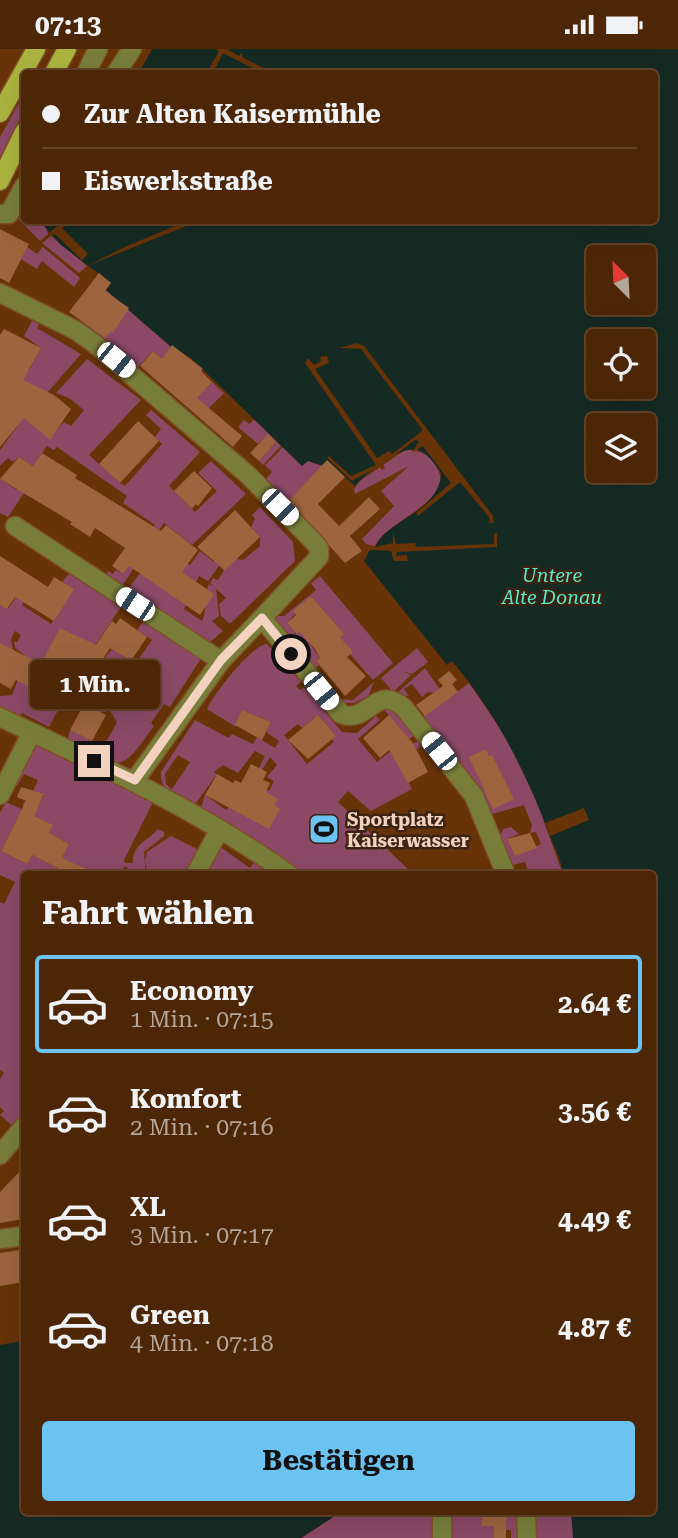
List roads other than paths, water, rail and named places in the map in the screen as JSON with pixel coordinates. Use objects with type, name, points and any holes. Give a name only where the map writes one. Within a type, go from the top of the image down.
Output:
[{"type":"main road","points":[[24,70],[36,49]]},
{"type":"main road","points":[[56,70],[67,49]]},
{"type":"main road","points":[[0,113],[21,76]]},
{"type":"main road","points":[[0,181],[21,138]]},
{"type":"street","points":[[88,70],[99,49]]},
{"type":"street","points":[[118,70],[132,49]]},
{"type":"street","points":[[0,214],[9,213],[21,191]]},
{"type":"street","points":[[0,293],[75,330],[95,344],[248,475],[319,548],[318,557],[221,660],[135,780]]},
{"type":"street","points":[[15,526],[221,660]]},
{"type":"street","points":[[262,618],[341,714],[357,715],[383,699],[391,699],[404,708],[474,796],[504,871]]},
{"type":"street","points":[[0,717],[135,780],[220,829],[284,871]]},
{"type":"street","points":[[0,795],[32,732]]},
{"type":"street","points":[[197,871],[220,829]]},
{"type":"street","points":[[0,1155],[21,1130]]},
{"type":"street","points":[[0,1240],[21,1236]]},
{"type":"street","points":[[442,1515],[442,1538]]},
{"type":"street","points":[[526,1515],[527,1538]]},
{"type":"water","name":"Untere Alte Donau","points":[[152,49],[678,49],[678,1538],[573,1538],[571,1515],[656,1515],[656,871],[562,871],[530,788],[496,722],[468,680],[452,661],[447,665],[364,561],[370,550],[375,550],[379,540],[387,532],[431,498],[438,487],[441,473],[431,459],[417,450],[401,452],[375,468],[355,486],[328,461],[323,466],[308,461],[302,466],[191,358],[171,347],[106,290],[111,283],[61,245],[44,224],[658,224],[658,70],[141,70]]},
{"type":"water","points":[[21,1341],[21,1515],[336,1515],[301,1538],[0,1538],[0,1345]]},
{"type":"place","name":"Sportplatz Kaiserwasser","points":[[324,829]]}]
